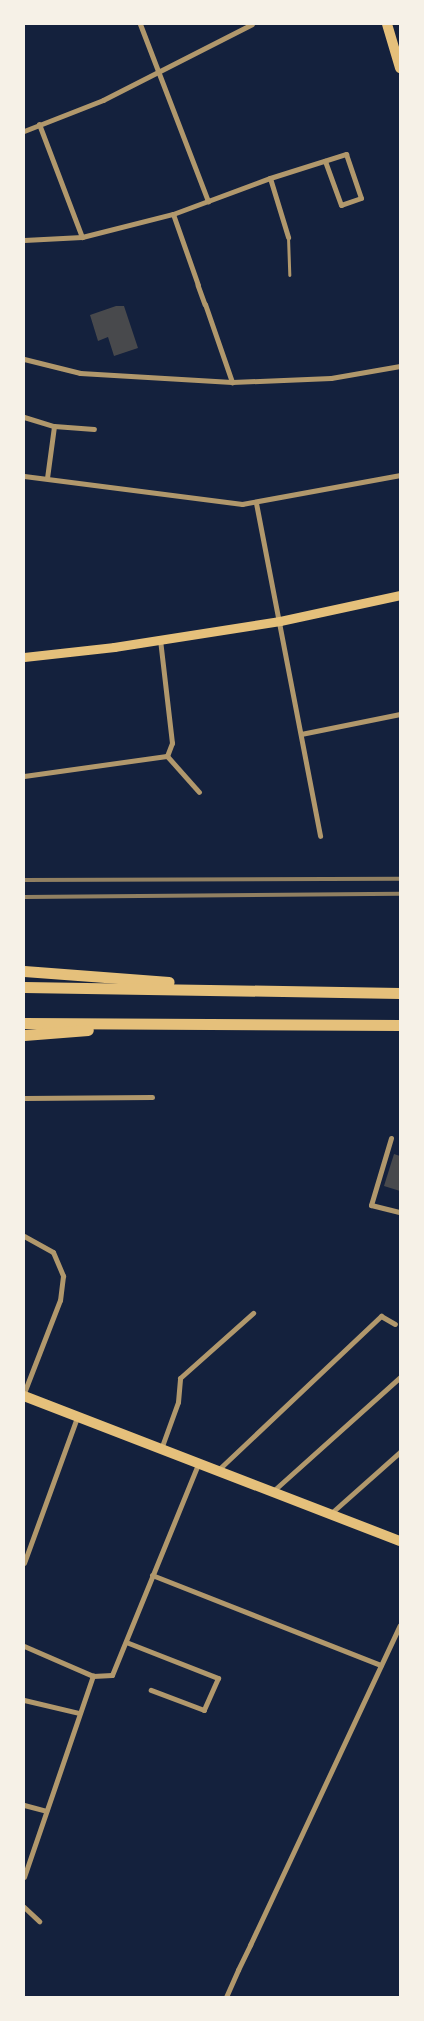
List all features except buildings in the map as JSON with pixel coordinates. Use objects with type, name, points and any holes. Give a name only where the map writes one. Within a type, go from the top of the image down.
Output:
[{"type":"highway","points":[[24,971],[264,991]]},
{"type":"highway","points":[[24,987],[400,993]]},
{"type":"highway","points":[[24,1035],[182,1022]]},
{"type":"highway","points":[[24,1023],[182,1022],[400,1025]]},
{"type":"main road","points":[[387,24],[400,68]]},
{"type":"main road","points":[[24,657],[160,640],[280,621],[400,595]]},
{"type":"main road","points":[[24,1394],[198,1464],[400,1541]]},
{"type":"street","points":[[140,24],[161,71],[208,201]]},
{"type":"street","points":[[24,131],[103,100],[252,24]]},
{"type":"street","points":[[39,124],[82,237]]},
{"type":"street","points":[[24,240],[82,237],[173,214],[270,178],[326,160],[346,154],[361,198],[341,205],[326,160]]},
{"type":"street","points":[[270,178],[288,237]]},
{"type":"street","points":[[173,214],[232,382]]},
{"type":"street","points":[[24,359],[80,373],[232,382],[331,378],[400,366]]},
{"type":"street","points":[[24,417],[54,426],[94,429]]},
{"type":"street","points":[[47,478],[54,426]]},
{"type":"street","points":[[24,476],[219,503],[256,503],[400,475]]},
{"type":"street","points":[[256,503],[320,836]]},
{"type":"street","points":[[160,640],[172,743],[167,756]]},
{"type":"street","points":[[301,734],[400,714]]},
{"type":"street","points":[[24,776],[167,756]]},
{"type":"street","points":[[167,756],[199,792]]},
{"type":"street","points":[[24,1098],[152,1097]]},
{"type":"street","points":[[391,1138],[372,1204],[400,1212]]},
{"type":"street","points":[[24,1236],[53,1252],[63,1276],[60,1300],[24,1394]]},
{"type":"street","points":[[160,1449],[178,1402],[180,1378],[253,1313]]},
{"type":"street","points":[[217,1471],[381,1316],[395,1324]]},
{"type":"street","points":[[271,1492],[400,1377]]},
{"type":"street","points":[[24,1563],[78,1417]]},
{"type":"street","points":[[329,1515],[400,1452]]},
{"type":"street","points":[[24,1646],[93,1676],[112,1675],[198,1464]]},
{"type":"street","points":[[152,1575],[381,1665]]},
{"type":"street","points":[[226,1997],[400,1625]]},
{"type":"street","points":[[126,1642],[218,1678],[204,1710],[151,1690]]},
{"type":"street","points":[[24,1877],[93,1676]]},
{"type":"street","points":[[24,1700],[79,1713]]},
{"type":"street","points":[[24,1805],[46,1812]]},
{"type":"street","points":[[24,1906],[39,1920]]},
{"type":"lane","points":[[288,237],[289,275]]},
{"type":"railway","points":[[24,880],[400,879]]},
{"type":"railway","points":[[24,897],[400,894]]}]
